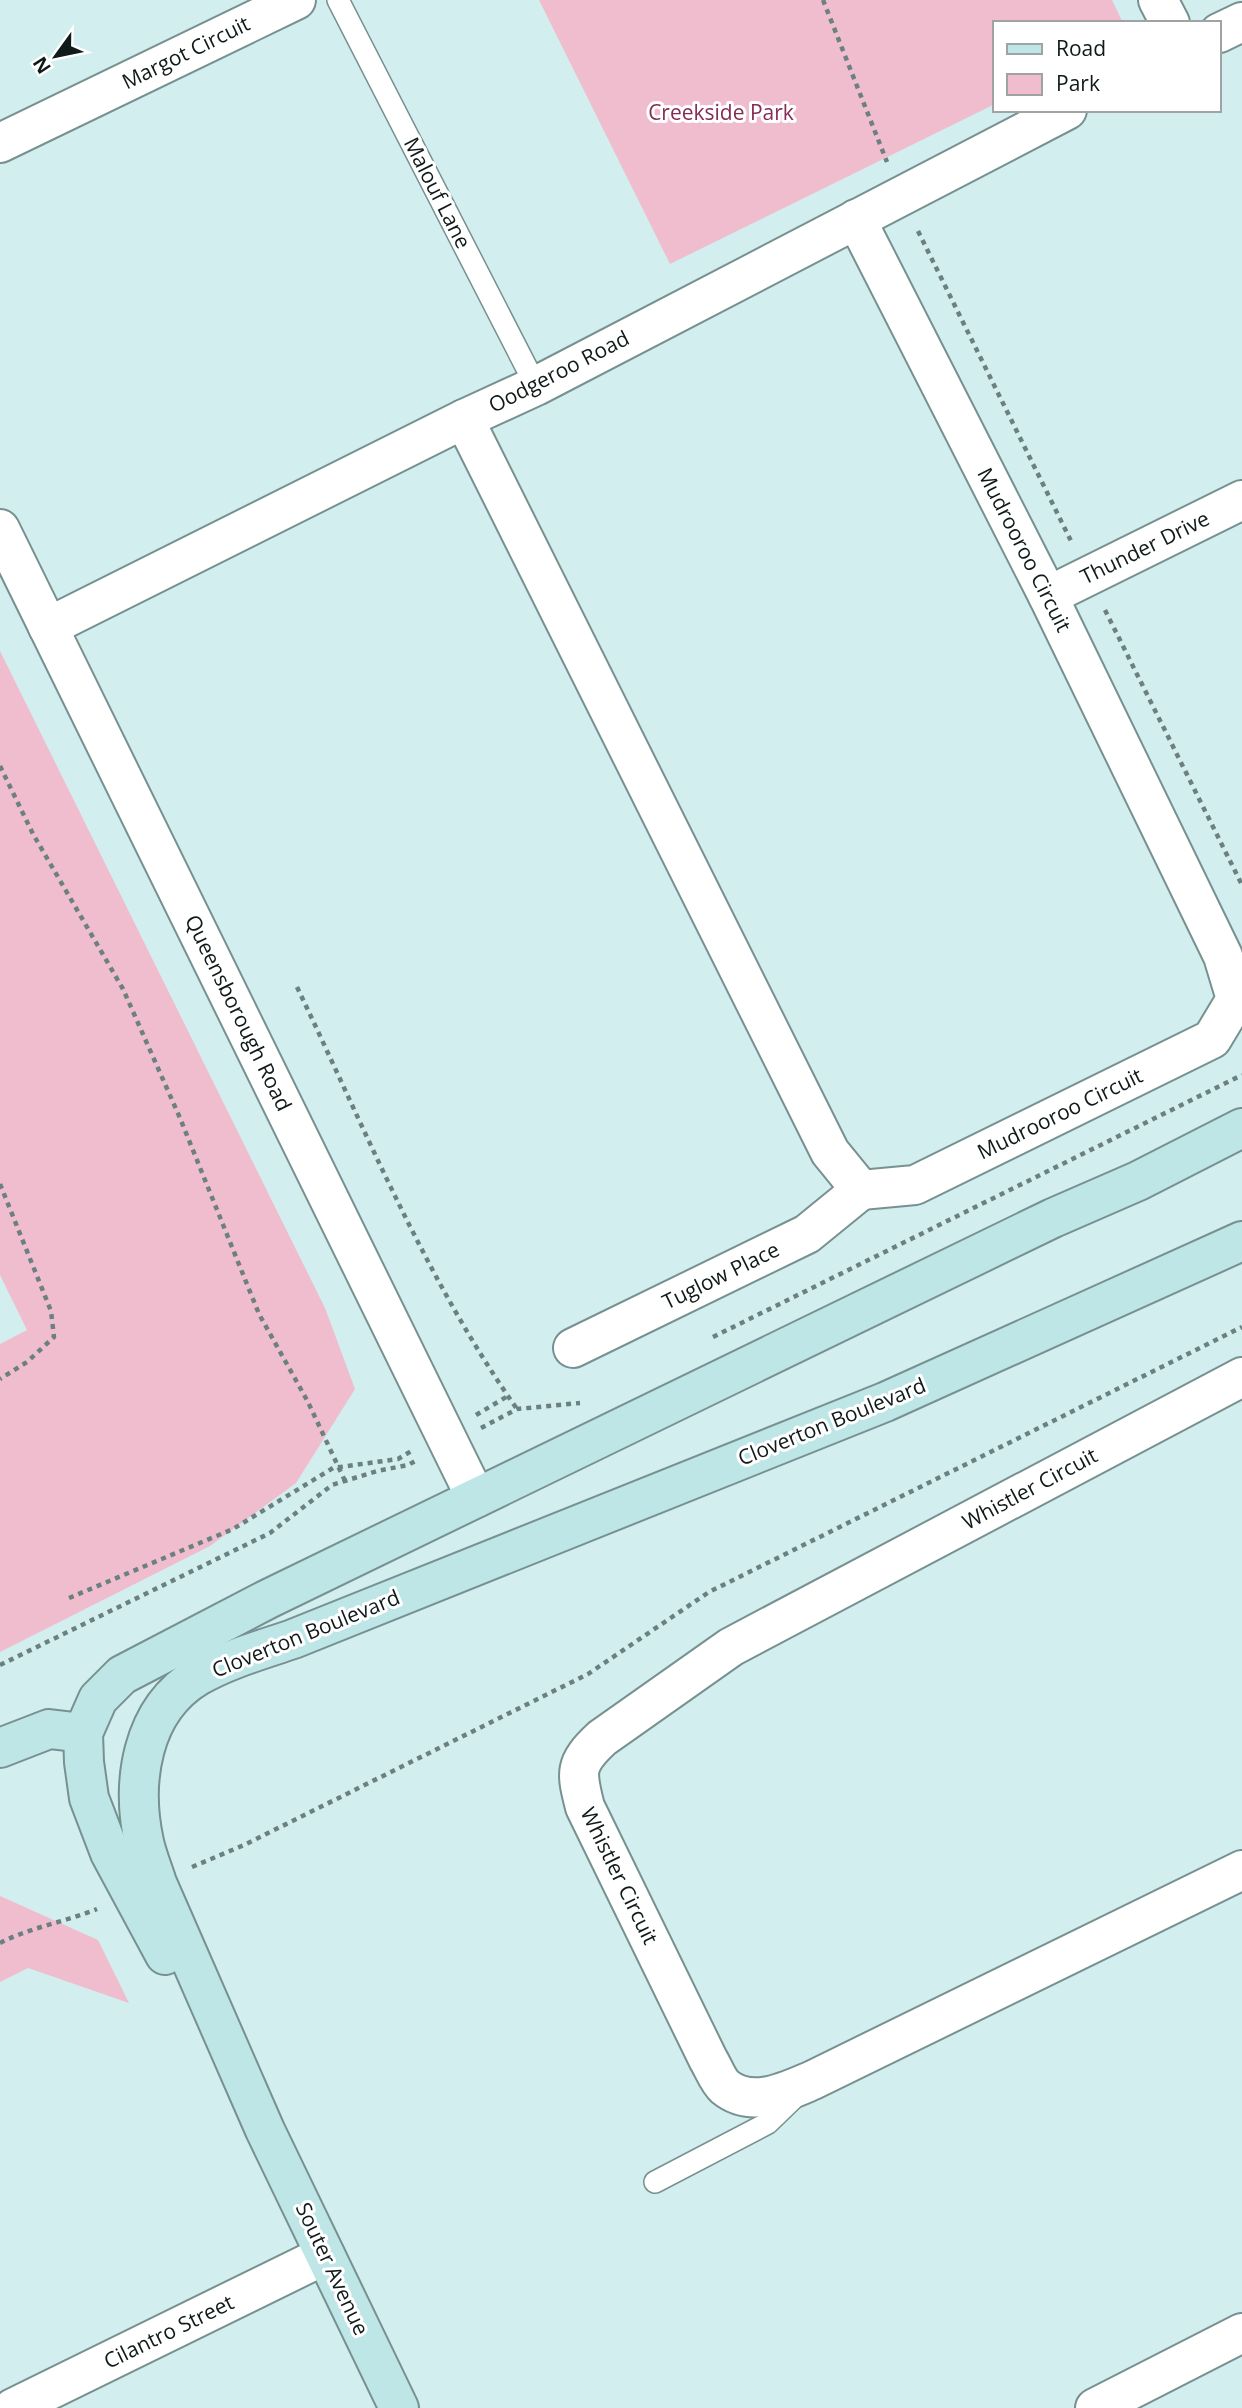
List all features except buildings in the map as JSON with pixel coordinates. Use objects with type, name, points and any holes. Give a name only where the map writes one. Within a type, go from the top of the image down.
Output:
[{"type":"street","name":"Margot Circuit","points":[[0,143],[296,0]]},
{"type":"street","points":[[1158,0],[1169,21]]},
{"type":"street","points":[[1221,32],[1242,22]]},
{"type":"street","name":"Oodgeroo Road","points":[[48,627],[464,419],[536,386],[1063,112]]},
{"type":"street","name":"Mudrooroo Circuit","points":[[856,219],[1048,596],[1223,956],[1239,998],[1212,1039],[915,1185],[861,1190]]},
{"type":"street","points":[[464,419],[830,1152],[861,1190]]},
{"type":"street","name":"Thunder Drive","points":[[1048,596],[1242,500]]},
{"type":"street","name":"Queensborough Road","points":[[0,529],[476,1498]]},
{"type":"street","name":"Cloverton Boulevard","points":[[265,2130],[144,1889],[110,1853],[89,1798],[83,1762],[83,1732],[98,1699],[122,1675],[268,1599],[1053,1218],[1138,1181],[1242,1128]]},
{"type":"street","name":"Tuglow Place","points":[[573,1348],[807,1234],[861,1190]]},
{"type":"street","name":"Cloverton Boulevard","points":[[144,1889],[144,1843],[138,1790],[150,1730],[169,1700],[197,1677],[232,1660],[306,1634],[884,1402],[1242,1241]]},
{"type":"street","name":"Whistler Circuit","points":[[1242,1377],[731,1647],[603,1738],[586,1753],[578,1770],[585,1807],[708,2059],[725,2087],[747,2097],[773,2096],[813,2080],[1242,1870]]},
{"type":"street","points":[[0,1748],[49,1729],[83,1732]]},
{"type":"street","name":"Souter Avenue","points":[[265,2130],[399,2408]]},
{"type":"street","name":"Cilantro Street","points":[[13,2408],[325,2255]]},
{"type":"street","points":[[1095,2408],[1242,2333]]},
{"type":"lane","name":"Malouf Lane","points":[[338,0],[536,386]]},
{"type":"lane","points":[[654,2182],[768,2123],[813,2080]]},
{"type":"path","points":[[823,0],[901,196],[1242,885]]},
{"type":"path","points":[[0,766],[33,834],[123,989],[180,1118],[259,1314],[307,1402],[345,1481]]},
{"type":"path","points":[[298,987],[425,1254],[470,1338],[517,1409]]},
{"type":"path","points":[[704,1342],[1242,1075]]},
{"type":"path","points":[[0,1184],[51,1311],[54,1337],[27,1362],[0,1379]]},
{"type":"path","points":[[0,1943],[23,1931],[72,1919],[244,1845],[588,1674],[709,1592],[1242,1327]]},
{"type":"path","points":[[0,1665],[270,1532],[332,1485],[408,1465],[508,1396]]},
{"type":"path","points":[[69,1598],[233,1529],[333,1468],[398,1458],[517,1409],[579,1404],[591,1397]]},
{"type":"green space","name":"Creekside Park","points":[[539,0],[1112,0],[1122,21],[993,21],[993,105],[670,264]]},
{"type":"green space","points":[[0,651],[325,1308],[355,1389],[296,1483],[210,1546],[0,1652],[0,1344],[27,1330],[0,1275]]},
{"type":"green space","points":[[0,1896],[98,1940],[129,2003],[28,1968],[0,1982]]}]
